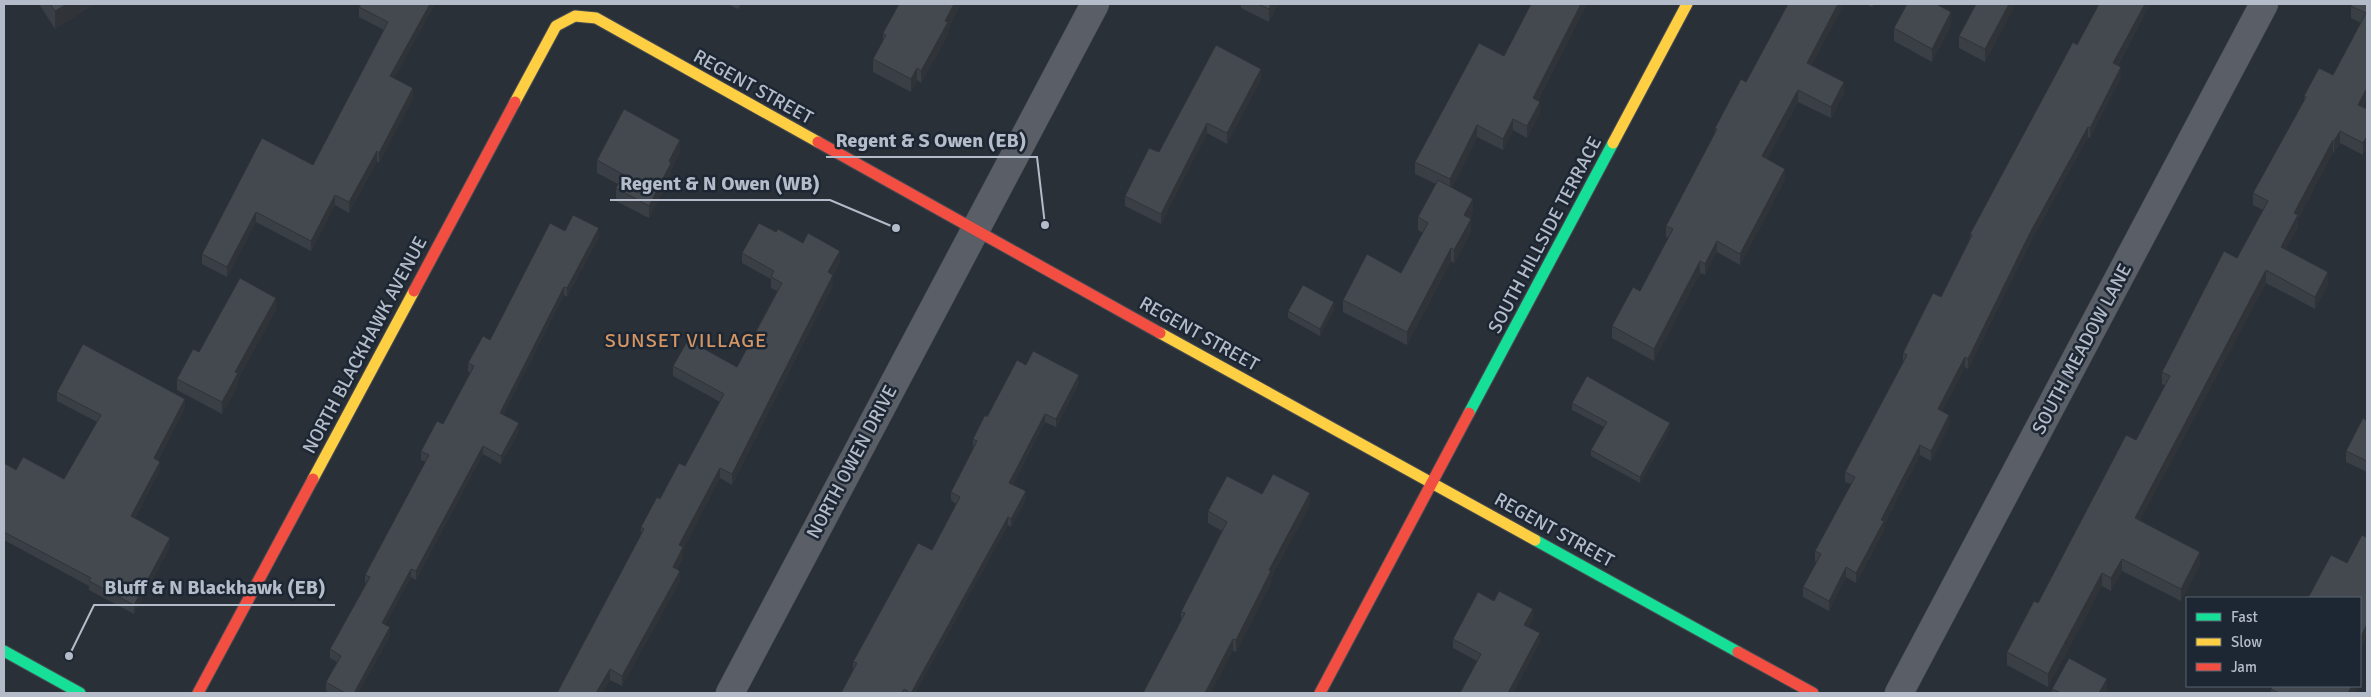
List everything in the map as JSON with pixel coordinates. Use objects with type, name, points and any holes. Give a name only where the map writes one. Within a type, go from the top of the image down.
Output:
[{"type":"street","name":"NORTH OWEN DRIVE","points":[[730,693],[1094,4]]},
{"type":"street","name":"SOUTH HILLSIDE TERRACE","points":[[1320,693],[1687,4]]},
{"type":"street","name":"SOUTH MEADOW LANE","points":[[1899,693],[2264,4]]},
{"type":"street","name":"REGENT STREET","points":[[570,11],[596,18],[974,230],[1813,693]]},
{"type":"street","name":"NORTH BLACKHAWK AVENUE","points":[[198,693],[556,26],[570,11]]},
{"type":"street","points":[[4,650],[80,693]]},
{"type":"building","points":[[50,4],[67,4],[55,11]]},
{"type":"building","points":[[361,4],[430,4],[390,76],[413,88],[379,153],[377,151],[349,202],[335,195],[311,241],[256,212],[227,267],[202,254],[262,138],[313,165],[388,22],[359,7]]},
{"type":"building","points":[[899,4],[954,4],[945,21],[948,22],[921,71],[917,68],[911,79],[873,59],[886,35],[883,33]]},
{"type":"building","points":[[1258,4],[1271,4],[1269,9]]},
{"type":"building","points":[[1531,4],[1581,4],[1533,98],[1540,102],[1527,126],[1513,119],[1503,139],[1477,125],[1450,179],[1415,162],[1479,43],[1504,56]]},
{"type":"building","points":[[1788,4],[1838,4],[1807,63],[1844,82],[1831,107],[1798,90],[1762,156],[1785,169],[1740,254],[1717,241],[1705,264],[1700,261],[1654,349],[1612,326],[1633,287],[1640,291],[1673,229],[1666,226],[1717,129],[1715,128],[1741,79],[1746,82]]},
{"type":"building","points":[[1907,4],[1936,4],[1951,12],[1932,49],[1894,28]]},
{"type":"building","points":[[1976,4],[2009,4],[1985,49],[1959,36]]},
{"type":"building","points":[[2099,4],[2145,4],[2113,63],[2121,67],[2090,128],[2088,127],[2030,233],[1968,359],[1965,357],[1938,409],[1949,415],[1931,451],[1920,445],[1881,520],[1884,521],[1856,573],[1846,567],[1829,601],[1803,587],[1821,554],[1815,551],[1855,477],[1845,472],[1907,355],[1903,353],[1933,293],[1941,297],[1972,235],[1970,234],[2073,42],[2077,45]]},
{"type":"building","points":[[2352,4],[2367,4],[2367,88],[2358,105],[2367,109],[2367,136],[2363,143],[2340,131],[2333,140],[2294,213],[2298,215],[2281,247],[2328,272],[2315,297],[2266,270],[2135,518],[2200,552],[2181,589],[2122,559],[2111,578],[2102,573],[2048,674],[2007,652],[2034,601],[2038,603],[2126,435],[2136,440],[2170,376],[2162,372],[2224,251],[2237,258],[2268,201],[2253,193],[2306,97],[2304,96],[2319,68],[2333,75],[2366,13],[2351,6]]},
{"type":"building","points":[[1216,45],[1261,69],[1227,133],[1207,123],[1161,214],[1125,196],[1149,148],[1159,152]]},
{"type":"building","points":[[624,109],[680,140],[669,161],[671,163],[649,206],[616,188],[624,175],[597,160]]},
{"type":"building","points":[[1438,180],[1473,199],[1464,215],[1471,219],[1454,250],[1451,248],[1407,332],[1343,300],[1367,254],[1401,273],[1428,223],[1418,217]]},
{"type":"building","points":[[573,215],[599,228],[567,288],[564,287],[500,413],[519,423],[501,456],[483,446],[416,571],[411,569],[382,623],[390,627],[354,693],[345,693],[326,682],[341,656],[330,649],[370,577],[365,575],[429,455],[421,451],[437,421],[443,424],[474,366],[468,363],[483,336],[490,340],[550,223],[565,231]]},
{"type":"building","points":[[759,223],[776,232],[778,229],[803,243],[808,233],[840,251],[828,272],[833,275],[732,474],[720,468],[679,545],[683,547],[673,567],[680,571],[622,676],[610,669],[596,693],[557,693],[644,529],[641,527],[657,497],[660,499],[679,463],[685,466],[724,394],[673,366],[688,340],[737,367],[782,283],[771,277],[774,271],[742,253]]},
{"type":"building","points":[[240,278],[276,298],[235,372],[238,373],[222,402],[177,379],[193,349],[199,352]]},
{"type":"building","points":[[1303,285],[1334,302],[1320,329],[1288,311]]},
{"type":"building","points":[[83,344],[185,399],[154,458],[160,462],[131,516],[170,538],[134,605],[89,581],[91,578],[4,532],[4,463],[16,470],[23,457],[64,479],[101,415],[57,392]]},
{"type":"building","points":[[1033,351],[1079,375],[1056,419],[1045,414],[1009,483],[1026,491],[1011,519],[1008,517],[911,693],[904,689],[902,693],[841,693],[857,663],[853,662],[918,543],[932,550],[960,497],[951,492],[977,441],[973,439],[985,415],[987,417],[1017,360],[1026,365]]},
{"type":"building","points":[[1587,376],[1670,423],[1640,477],[1591,450],[1607,422],[1572,403]]},
{"type":"building","points":[[2363,418],[2367,421],[2367,461],[2346,451]]},
{"type":"building","points":[[1273,474],[1310,493],[1269,570],[1271,571],[1236,640],[1233,639],[1205,693],[1143,693],[1185,613],[1181,612],[1227,522],[1208,511],[1227,476],[1262,494]]},
{"type":"building","points":[[2362,535],[2367,538],[2367,624],[2361,637],[2361,597],[2309,597],[2331,555],[2347,563]]},
{"type":"building","points":[[1499,591],[1533,609],[1524,625],[1540,633],[1508,693],[1460,693],[1481,654],[1453,639],[1478,592],[1494,601]]},
{"type":"building","points":[[2069,658],[2107,679],[2099,693],[2061,693],[2052,689]]},
{"type":"building","points":[[2272,687],[2351,687],[2348,693],[2279,693],[2271,689]]},
{"type":"traffic: fast","points":[[1469,413],[1613,143]]},
{"type":"traffic: fast","points":[[1535,540],[1738,652]]},
{"type":"traffic: fast","points":[[4,651],[80,693]]},
{"type":"traffic: slow","points":[[1613,143],[1687,4]]},
{"type":"traffic: slow","points":[[515,102],[556,26],[575,16],[596,18],[818,142]]},
{"type":"traffic: slow","points":[[313,479],[414,291]]},
{"type":"traffic: slow","points":[[1160,333],[1535,540]]},
{"type":"traffic: jam","points":[[414,291],[515,102]]},
{"type":"traffic: jam","points":[[818,142],[1160,333]]},
{"type":"traffic: jam","points":[[1320,693],[1469,413]]},
{"type":"traffic: jam","points":[[198,693],[313,479]]},
{"type":"traffic: jam","points":[[1738,652],[1813,693]]},
{"type":"place","name":"Regent & S Owen (EB)","points":[[1045,225]]},
{"type":"place","name":"Regent & N Owen (WB)","points":[[896,228]]},
{"type":"place","name":"Bluff & N Blackhawk (EB)","points":[[69,656]]},
{"type":"district","name":"SUNSET VILLAGE","points":[[686,340]]}]
